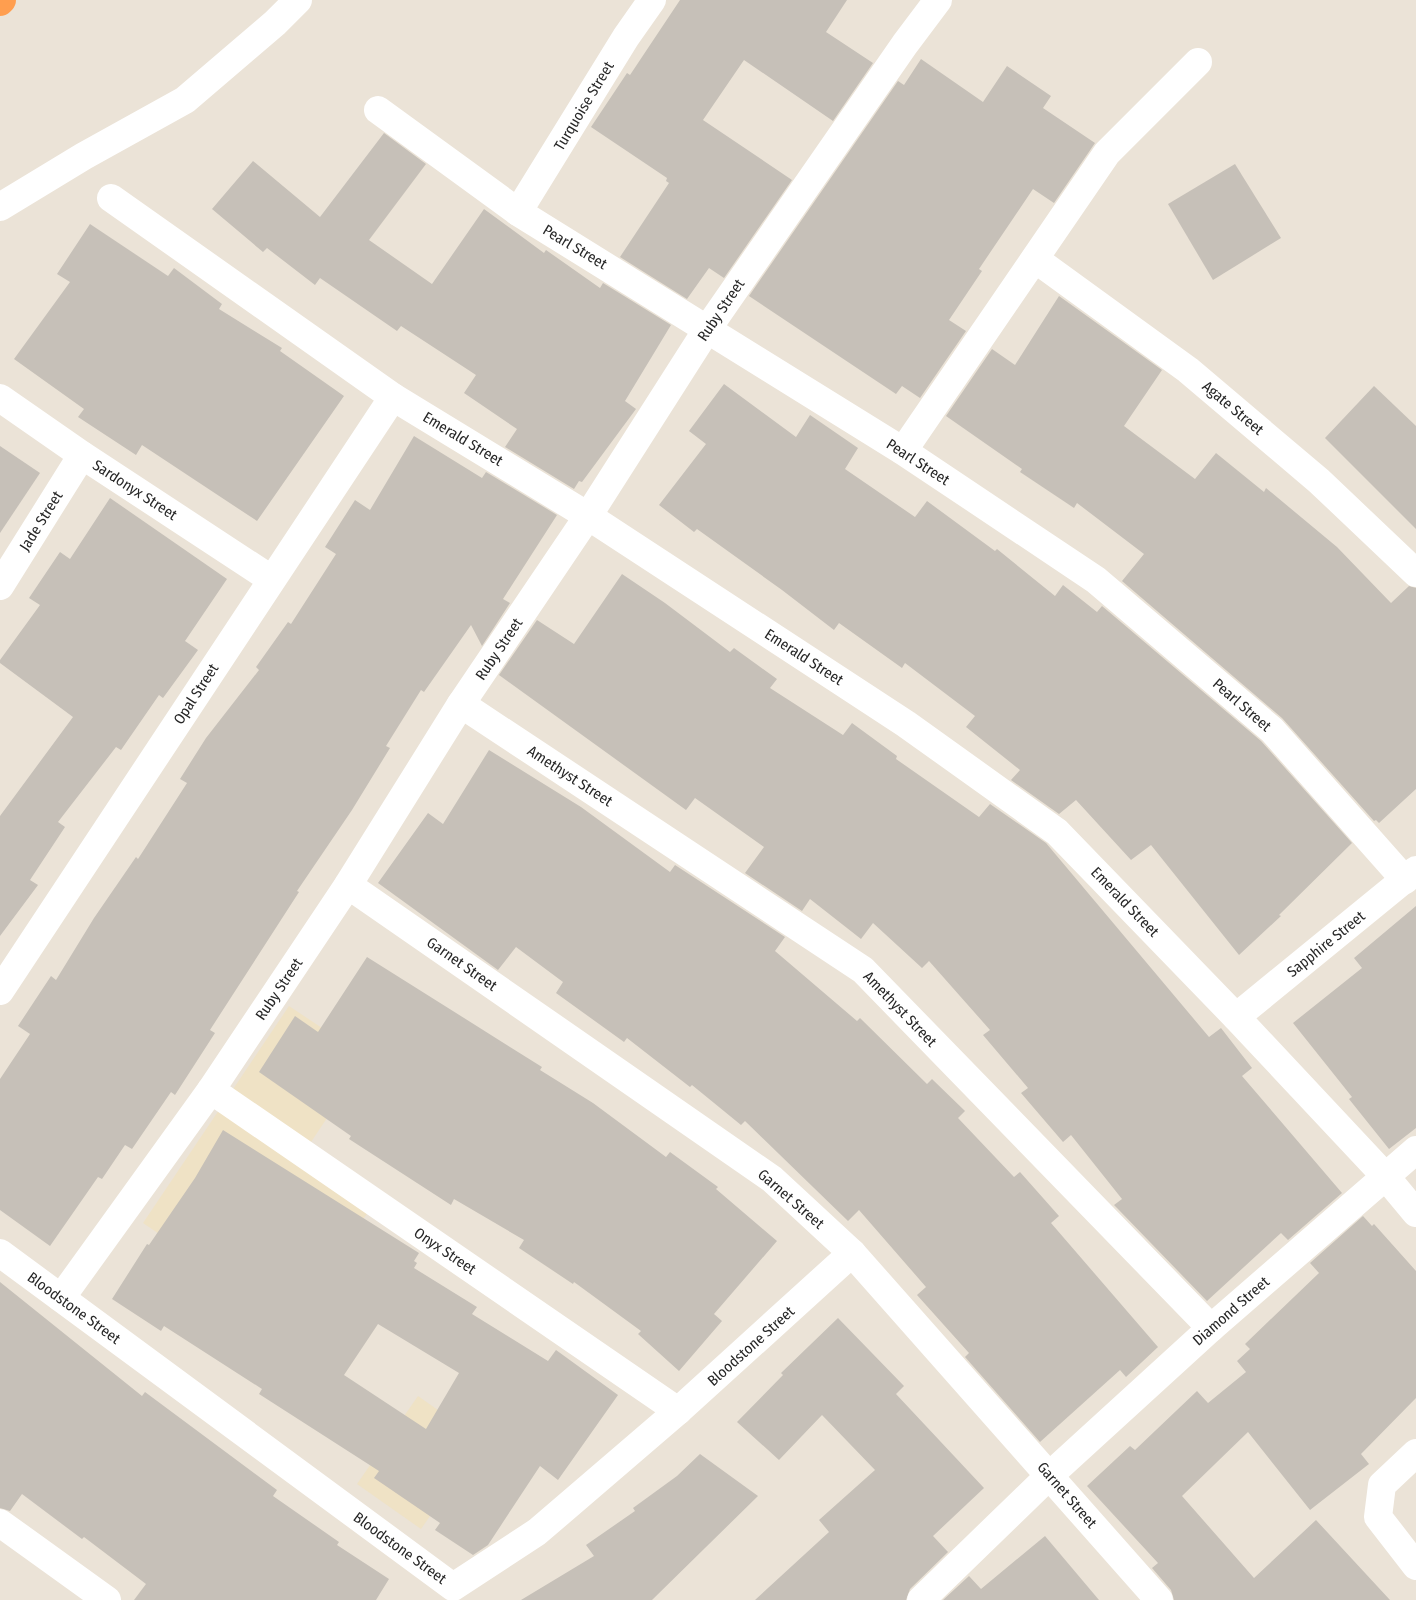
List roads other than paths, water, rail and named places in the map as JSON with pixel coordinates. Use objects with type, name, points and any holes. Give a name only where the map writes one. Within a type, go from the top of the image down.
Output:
[{"type":"street","points":[[0,207],[84,156],[185,100],[275,23],[298,0]]},
{"type":"street","name":"Turquoise Street","points":[[518,212],[626,37],[652,0]]},
{"type":"street","name":"Ruby Street","points":[[61,1298],[211,1090],[348,885],[461,704],[588,516],[708,328],[905,44],[938,0]]},
{"type":"street","points":[[903,451],[1107,153],[1198,62]]},
{"type":"street","name":"Pearl Street","points":[[378,110],[518,212],[708,328],[903,451],[1096,580],[1272,730],[1411,875]]},
{"type":"street","name":"Emerald Street","points":[[112,198],[393,397],[588,516],[906,724],[1057,832],[1236,1017],[1386,1177],[1416,1213]]},
{"type":"street","name":"Agate Street","points":[[1035,259],[1188,370],[1319,482],[1416,574]]},
{"type":"street","name":"Opal Street","points":[[0,991],[393,397]]},
{"type":"street","name":"Sardonyx Street","points":[[0,398],[82,455],[271,579]]},
{"type":"street","name":"Jade Street","points":[[0,586],[82,455]]},
{"type":"street","name":"Amethyst Street","points":[[461,704],[864,970],[1211,1328]]},
{"type":"street","name":"Sapphire Street","points":[[1236,1017],[1411,875]]},
{"type":"street","name":"Garnet Street","points":[[348,885],[772,1179],[852,1253],[1159,1600]]},
{"type":"street","name":"Onyx Street","points":[[211,1090],[678,1411]]},
{"type":"street","name":"Diamond Street","points":[[921,1600],[1050,1476],[1211,1328],[1416,1150]]},
{"type":"street","name":"Bloodstone Street","points":[[0,1253],[453,1587],[538,1532],[678,1411],[852,1253]]},
{"type":"street","points":[[1416,1453],[1382,1484],[1378,1517],[1416,1566]]},
{"type":"street","points":[[0,1523],[107,1600]]}]
